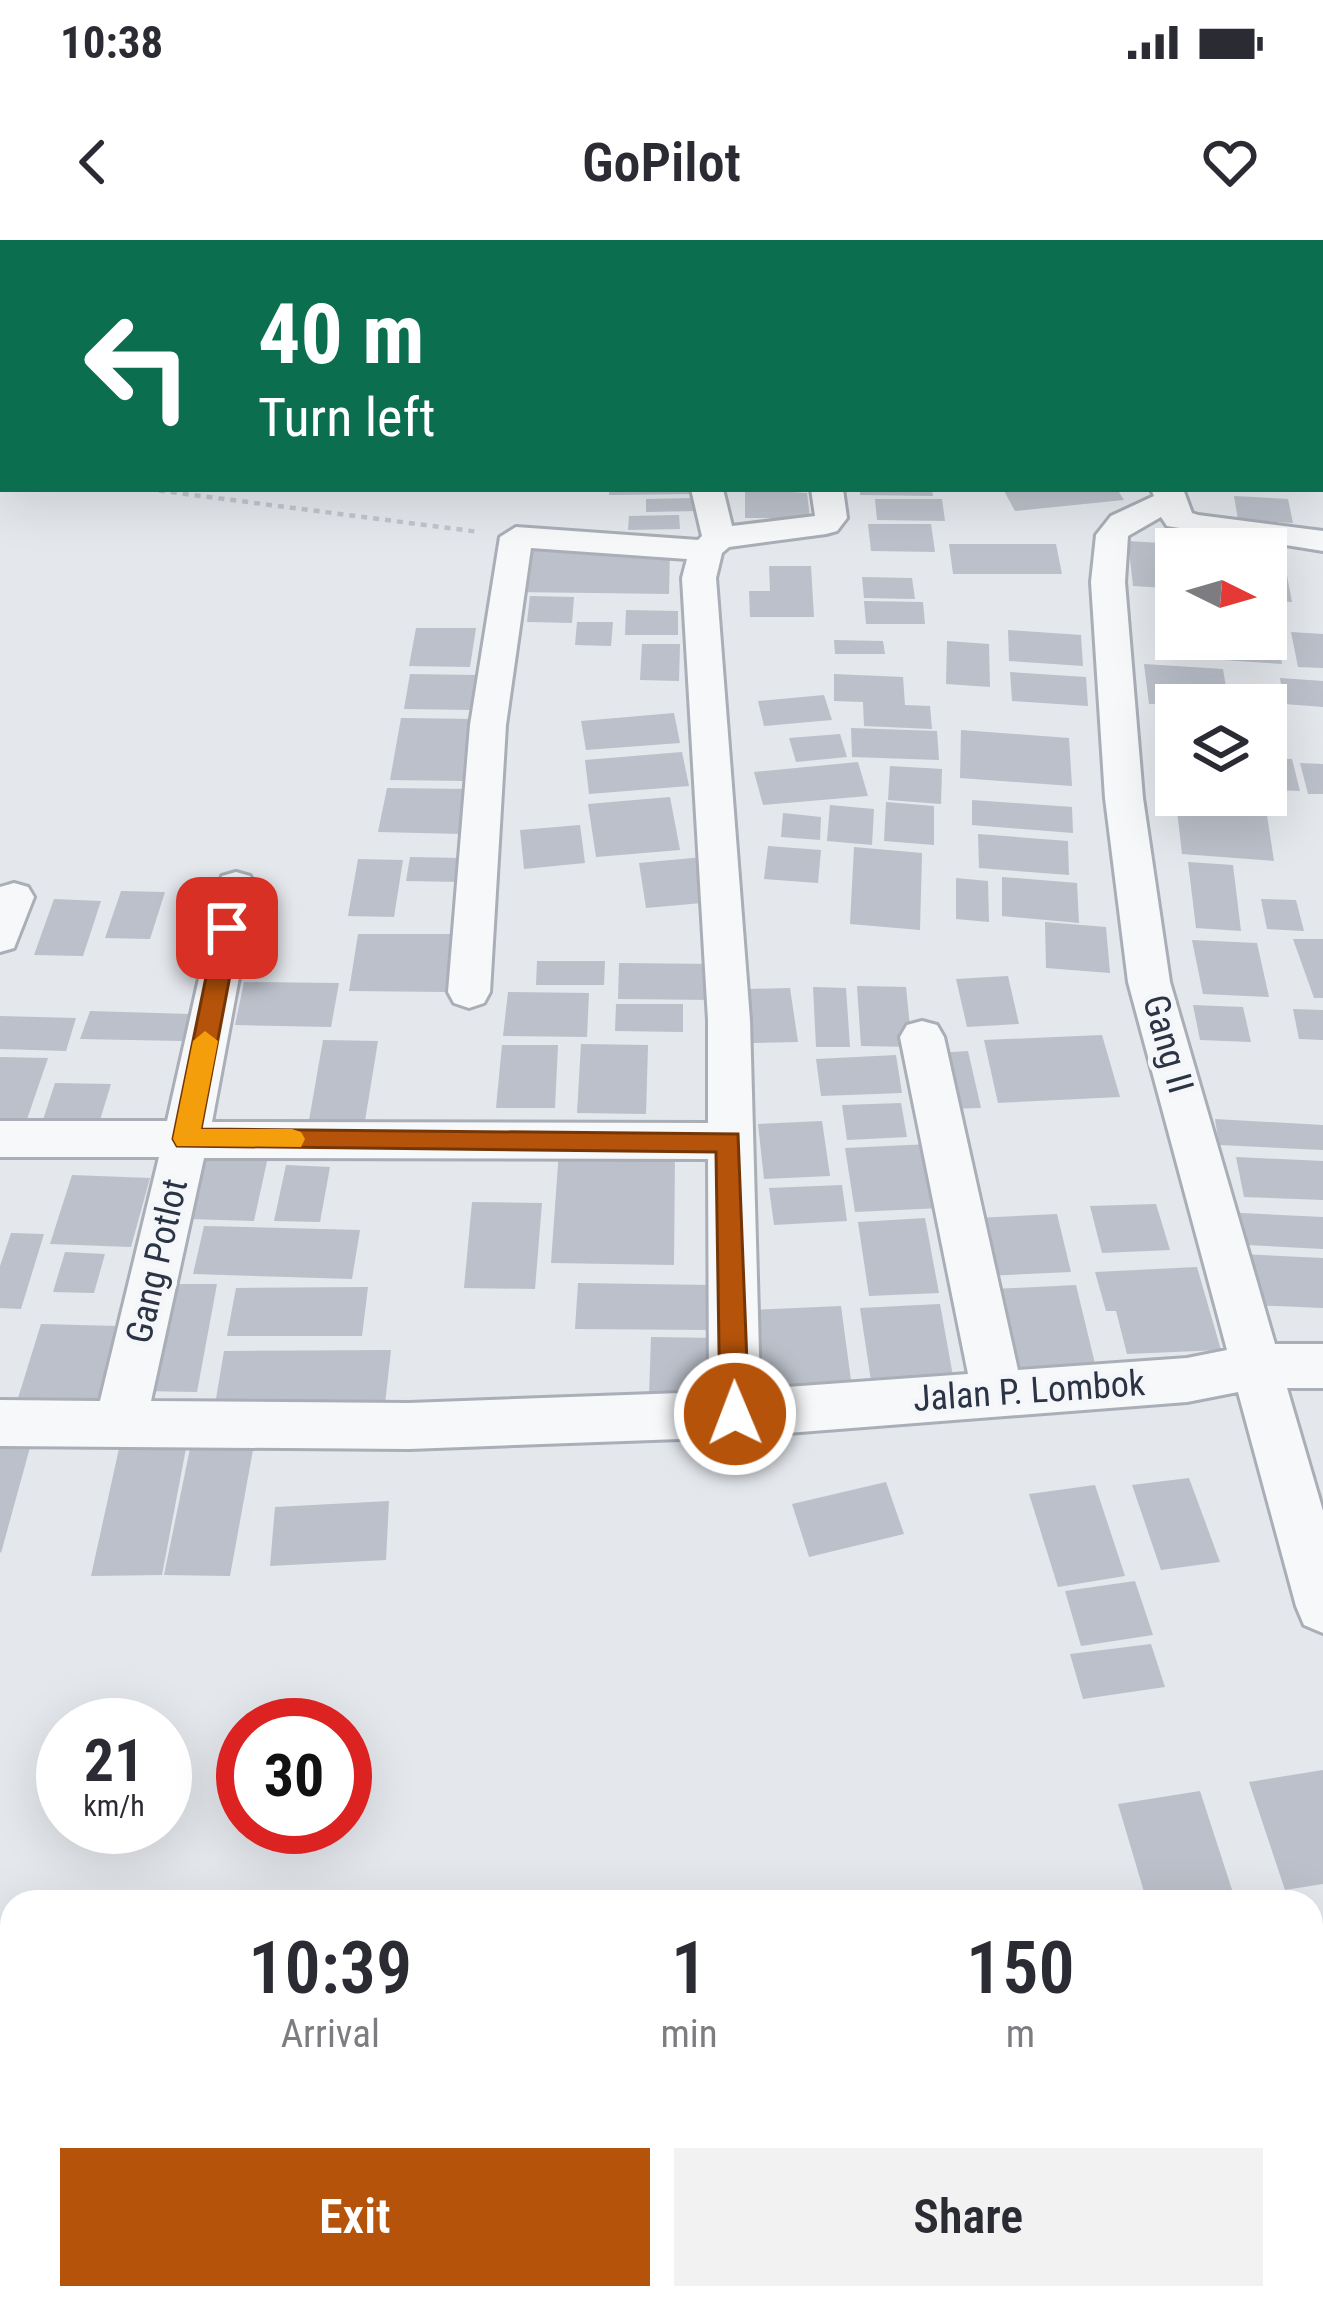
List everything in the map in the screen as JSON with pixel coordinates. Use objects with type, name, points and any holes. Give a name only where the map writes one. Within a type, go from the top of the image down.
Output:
[{"type":"street","points":[[707,492],[712,544],[699,578],[729,1020],[735,1414]]},
{"type":"street","points":[[470,992],[488,724],[516,537],[712,544],[826,524],[831,518],[827,492]]},
{"type":"street","points":[[1169,495],[1178,519],[1194,524],[1323,541]]},
{"type":"street","name":"Gang II","points":[[1169,495],[1122,523],[1112,535],[1108,582],[1124,798],[1149,982],[1323,1606]]},
{"type":"street","name":"Gang Potlot","points":[[119,1424],[186,1139],[236,886]]},
{"type":"street","points":[[0,937],[14,897]]},
{"type":"street","points":[[922,1037],[997,1391]]},
{"type":"street","points":[[0,1139],[729,1142]]},
{"type":"street","name":"Jalan P. Lombok","points":[[0,1423],[409,1426],[735,1414],[1186,1380],[1258,1366],[1323,1366]]},
{"type":"path","points":[[170,492],[516,537]]},
{"type":"building","points":[[609,492],[699,492],[699,494]]},
{"type":"building","points":[[745,492],[807,493],[810,518],[745,518]]},
{"type":"building","points":[[932,492],[933,496],[860,495]]},
{"type":"building","points":[[1005,492],[1119,492],[1124,500],[1015,511]]},
{"type":"building","points":[[1234,496],[1288,499],[1293,523],[1238,520]]},
{"type":"building","points":[[695,498],[695,511],[646,512],[646,499]]},
{"type":"building","points":[[875,499],[942,499],[945,521],[877,520]]},
{"type":"building","points":[[679,515],[680,529],[628,530],[629,516]]},
{"type":"building","points":[[868,524],[931,524],[935,552],[871,551]]},
{"type":"building","points":[[1128,541],[1155,543],[1155,587],[1133,586]]},
{"type":"building","points":[[949,544],[1056,544],[1062,574],[953,574]]},
{"type":"building","points":[[520,550],[670,552],[669,594],[514,592]]},
{"type":"building","points":[[769,566],[811,566],[814,617],[750,617],[749,591],[770,591]]},
{"type":"building","points":[[862,577],[912,578],[915,599],[864,598]]},
{"type":"building","points":[[530,596],[574,597],[572,623],[527,622]]},
{"type":"building","points":[[864,601],[923,602],[925,624],[866,624]]},
{"type":"building","points":[[626,610],[678,611],[678,635],[625,635]]},
{"type":"building","points":[[577,622],[613,622],[611,646],[575,645]]},
{"type":"building","points":[[416,628],[476,628],[470,667],[409,666]]},
{"type":"building","points":[[1008,630],[1081,635],[1083,666],[1009,661]]},
{"type":"building","points":[[1291,632],[1323,634],[1323,668],[1298,667]]},
{"type":"building","points":[[834,640],[883,641],[885,654],[835,654]]},
{"type":"building","points":[[947,641],[989,644],[990,687],[946,684]]},
{"type":"building","points":[[642,644],[680,644],[679,681],[640,680]]},
{"type":"building","points":[[1223,660],[1281,660],[1282,664]]},
{"type":"building","points":[[1144,664],[1223,669],[1226,684],[1155,684],[1155,704],[1149,704]]},
{"type":"building","points":[[1010,672],[1086,677],[1088,706],[1012,701]]},
{"type":"building","points":[[410,674],[477,675],[473,710],[404,709]]},
{"type":"building","points":[[834,674],[903,677],[905,705],[930,706],[932,729],[864,726],[863,702],[834,701]]},
{"type":"building","points":[[1280,678],[1323,681],[1323,707],[1287,704],[1287,684],[1281,684]]},
{"type":"building","points":[[824,695],[832,720],[764,726],[758,701]]},
{"type":"building","points":[[674,713],[680,743],[586,750],[581,721]]},
{"type":"building","points":[[401,718],[474,719],[465,781],[390,780]]},
{"type":"building","points":[[851,728],[937,731],[939,760],[852,757]]},
{"type":"building","points":[[961,730],[1069,738],[1072,786],[960,778]]},
{"type":"building","points":[[840,734],[847,757],[796,762],[789,738]]},
{"type":"building","points":[[682,752],[689,786],[589,794],[585,760]]},
{"type":"building","points":[[1287,759],[1292,759],[1300,791],[1287,791]]},
{"type":"building","points":[[858,762],[868,796],[763,805],[754,772]]},
{"type":"building","points":[[1300,763],[1323,764],[1323,794],[1308,794]]},
{"type":"building","points":[[890,766],[942,769],[941,804],[888,800]]},
{"type":"building","points":[[387,788],[468,789],[462,834],[378,832]]},
{"type":"building","points":[[670,797],[680,850],[596,857],[588,804]]},
{"type":"building","points":[[972,800],[1072,807],[1073,833],[972,825]]},
{"type":"building","points":[[886,802],[934,806],[934,845],[884,841]]},
{"type":"building","points":[[830,805],[874,809],[872,845],[827,841]]},
{"type":"building","points":[[783,813],[821,817],[820,840],[781,837]]},
{"type":"building","points":[[1178,816],[1267,816],[1274,861],[1182,854]]},
{"type":"building","points":[[580,825],[585,863],[524,869],[520,830]]},
{"type":"building","points":[[978,834],[1068,841],[1069,875],[979,868]]},
{"type":"building","points":[[768,846],[821,850],[818,883],[764,879]]},
{"type":"building","points":[[854,847],[922,853],[920,930],[850,924]]},
{"type":"building","points":[[410,857],[463,858],[460,882],[406,881]]},
{"type":"building","points":[[703,857],[713,902],[646,908],[639,863]]},
{"type":"building","points":[[358,859],[403,860],[394,917],[348,916]]},
{"type":"building","points":[[1188,862],[1233,865],[1241,931],[1196,928]]},
{"type":"building","points":[[1002,877],[1077,883],[1079,923],[1002,916]]},
{"type":"building","points":[[956,878],[988,881],[989,922],[956,919]]},
{"type":"building","points":[[121,891],[165,892],[150,939],[105,938]]},
{"type":"building","points":[[54,899],[101,901],[83,956],[34,955]]},
{"type":"building","points":[[1261,899],[1296,900],[1304,931],[1267,929]]},
{"type":"building","points":[[1045,922],[1106,927],[1110,973],[1046,968]]},
{"type":"building","points":[[358,934],[453,934],[446,992],[349,991]]},
{"type":"building","points":[[1293,939],[1323,939],[1323,998],[1314,998]]},
{"type":"building","points":[[1192,940],[1257,943],[1269,997],[1203,994]]},
{"type":"building","points":[[537,961],[605,961],[604,985],[536,985]]},
{"type":"building","points":[[619,963],[715,964],[715,1000],[618,999]]},
{"type":"building","points":[[1008,976],[1019,1024],[967,1027],[956,979]]},
{"type":"building","points":[[244,982],[339,983],[331,1027],[235,1025]]},
{"type":"building","points":[[857,986],[906,987],[912,1047],[861,1046]]},
{"type":"building","points":[[813,987],[846,988],[850,1047],[816,1047]]},
{"type":"building","points":[[790,988],[798,1042],[753,1043],[747,989]]},
{"type":"building","points":[[508,992],[589,993],[587,1037],[503,1036]]},
{"type":"building","points":[[616,1004],[683,1004],[683,1032],[615,1031]]},
{"type":"building","points":[[1193,1005],[1243,1007],[1251,1042],[1200,1040]]},
{"type":"building","points":[[1293,1009],[1323,1010],[1323,1040],[1299,1039]]},
{"type":"building","points":[[90,1011],[190,1014],[182,1041],[80,1039]]},
{"type":"building","points":[[0,1016],[76,1018],[66,1051],[0,1049]]},
{"type":"building","points":[[1102,1035],[1120,1097],[998,1103],[984,1040]]},
{"type":"building","points":[[323,1040],[378,1041],[364,1127],[308,1126]]},
{"type":"building","points":[[581,1044],[648,1045],[646,1114],[577,1113]]},
{"type":"building","points":[[502,1045],[558,1045],[555,1108],[496,1108]]},
{"type":"building","points":[[968,1051],[981,1108],[947,1109],[936,1053]]},
{"type":"building","points":[[896,1055],[902,1093],[821,1096],[816,1059]]},
{"type":"building","points":[[0,1057],[48,1058],[23,1131],[0,1130]]},
{"type":"building","points":[[55,1083],[111,1084],[97,1130],[40,1129]]},
{"type":"building","points":[[901,1103],[907,1137],[847,1140],[842,1105]]},
{"type":"building","points":[[1215,1119],[1323,1125],[1323,1150],[1219,1145]]},
{"type":"building","points":[[822,1121],[830,1176],[764,1179],[758,1124]]},
{"type":"building","points":[[930,1144],[942,1208],[855,1212],[845,1148]]},
{"type":"building","points":[[206,1150],[269,1152],[254,1221],[189,1219]]},
{"type":"building","points":[[559,1150],[675,1151],[674,1265],[551,1263]]},
{"type":"building","points":[[1236,1157],[1323,1161],[1323,1200],[1244,1197]]},
{"type":"building","points":[[286,1165],[330,1167],[320,1222],[274,1221]]},
{"type":"building","points":[[72,1175],[150,1178],[131,1247],[50,1244]]},
{"type":"building","points":[[842,1185],[847,1221],[774,1225],[769,1188]]},
{"type":"building","points":[[472,1202],[542,1203],[535,1289],[464,1288]]},
{"type":"building","points":[[1156,1204],[1170,1250],[1102,1253],[1090,1206]]},
{"type":"building","points":[[1221,1212],[1323,1217],[1323,1249],[1227,1244]]},
{"type":"building","points":[[1057,1214],[1071,1272],[986,1276],[974,1218]]},
{"type":"building","points":[[925,1218],[939,1293],[869,1296],[858,1222]]},
{"type":"building","points":[[204,1226],[360,1230],[352,1279],[193,1274]]},
{"type":"building","points":[[11,1233],[44,1234],[21,1309],[0,1308],[0,1266]]},
{"type":"building","points":[[65,1252],[105,1254],[94,1293],[53,1292]]},
{"type":"building","points":[[1241,1254],[1323,1258],[1323,1308],[1250,1305]]},
{"type":"building","points":[[1197,1267],[1221,1350],[1127,1354],[1116,1311],[1106,1311],[1095,1272]]},
{"type":"building","points":[[578,1283],[710,1285],[711,1330],[575,1329]]},
{"type":"building","points":[[163,1284],[217,1284],[197,1392],[141,1391]]},
{"type":"building","points":[[1076,1285],[1098,1376],[1013,1380],[994,1289]]},
{"type":"building","points":[[368,1287],[362,1336],[227,1336],[236,1288]]},
{"type":"building","points":[[940,1304],[953,1376],[871,1381],[860,1308]]},
{"type":"building","points":[[841,1306],[852,1388],[758,1394],[750,1310]]},
{"type":"building","points":[[41,1324],[119,1326],[95,1413],[14,1411]]},
{"type":"building","points":[[651,1337],[717,1338],[718,1398],[649,1397]]},
{"type":"building","points":[[391,1350],[385,1404],[215,1405],[224,1351]]},
{"type":"building","points":[[192,1439],[255,1439],[230,1576],[164,1575]]},
{"type":"building","points":[[0,1440],[32,1440],[1,1553],[0,1552]]},
{"type":"building","points":[[187,1443],[162,1575],[91,1576],[120,1444]]},
{"type":"building","points":[[1189,1478],[1220,1562],[1161,1570],[1132,1485]]},
{"type":"building","points":[[886,1482],[904,1534],[809,1557],[792,1504]]},
{"type":"building","points":[[1095,1485],[1125,1576],[1058,1587],[1029,1494]]},
{"type":"building","points":[[389,1501],[386,1560],[270,1566],[275,1507]]},
{"type":"building","points":[[1135,1581],[1153,1635],[1081,1646],[1065,1591]]},
{"type":"building","points":[[1151,1644],[1165,1687],[1083,1699],[1070,1654]]},
{"type":"building","points":[[1323,1770],[1323,1884],[1285,1890],[1249,1782]]},
{"type":"building","points":[[1200,1791],[1232,1890],[1143,1890],[1118,1804]]},
{"type":"slow traffic","points":[[205,1041],[186,1139],[292,1139]]},
{"type":"route","points":[[227,928],[186,1139],[729,1142],[735,1414]]}]
